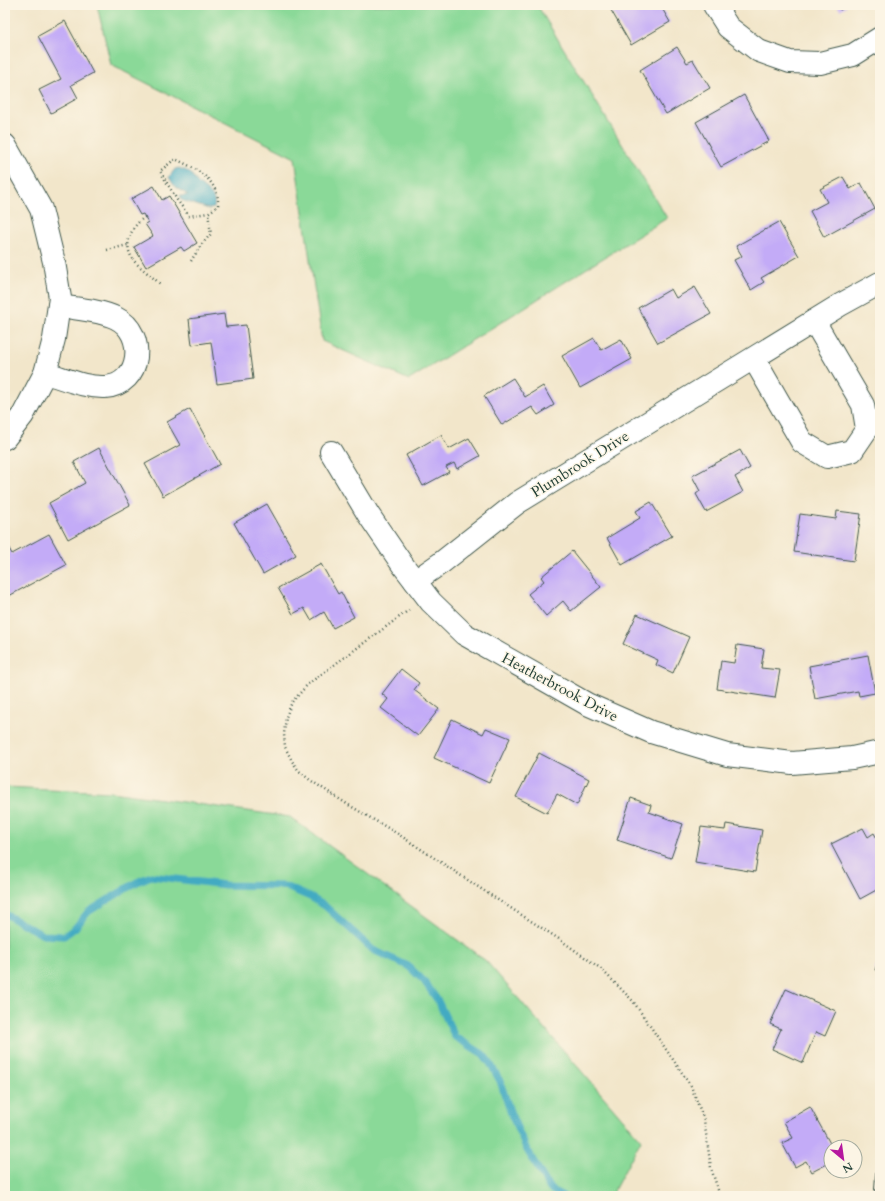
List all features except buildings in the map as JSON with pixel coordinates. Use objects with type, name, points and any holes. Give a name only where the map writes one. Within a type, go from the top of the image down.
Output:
[{"type":"street","points":[[714,5],[728,27],[759,51],[790,62],[820,63],[853,55],[880,38]]},
{"type":"street","points":[[5,145],[41,209],[54,262],[59,306],[54,339],[45,373],[23,415],[5,438]]},
{"type":"street","name":"Plumbrook Drive","points":[[421,588],[441,563],[517,503],[814,321],[880,283]]},
{"type":"street","points":[[45,373],[91,386],[105,387],[114,385],[129,374],[134,366],[137,355],[135,337],[123,322],[107,315],[59,306]]},
{"type":"street","points":[[754,359],[802,442],[827,457],[852,451],[867,429],[864,405],[814,321]]},
{"type":"street","name":"Heatherbrook Drive","points":[[331,452],[368,514],[421,588],[464,634],[587,704],[650,732],[727,756],[792,763],[852,758],[880,752]]},
{"type":"path","points":[[174,159],[198,172],[212,183],[218,197],[218,206],[208,213],[190,216],[177,200],[160,171],[174,159]]},
{"type":"path","points":[[191,261],[201,245],[211,234],[208,213]]},
{"type":"path","points":[[145,217],[137,223],[131,233],[128,245],[130,255],[136,263],[148,271],[160,284]]},
{"type":"path","points":[[107,250],[128,245]]},
{"type":"path","points":[[421,588],[308,684],[292,702],[286,717],[284,734],[285,747],[299,771],[310,780],[398,834],[559,939],[600,968],[633,1001],[691,1086],[704,1120],[711,1168],[720,1196]]},
{"type":"green space","points":[[97,5],[537,5],[667,218],[409,380],[322,341],[295,158],[111,65]]},
{"type":"green space","points":[[5,787],[112,792],[290,817],[486,961],[641,1140],[611,1196],[5,1196]]},
{"type":"water","points":[[179,168],[189,172],[212,196],[215,204],[214,208],[209,209],[181,200],[180,196],[188,195],[175,187],[169,177],[175,169]]},
{"type":"waterway","points":[[5,914],[43,935],[64,936],[75,928],[88,912],[137,882],[151,876],[225,885],[284,886],[310,897],[325,906],[373,950],[408,966],[424,981],[438,1001],[455,1037],[483,1054],[490,1063],[500,1081],[511,1114],[527,1150],[550,1189],[563,1196]]}]
